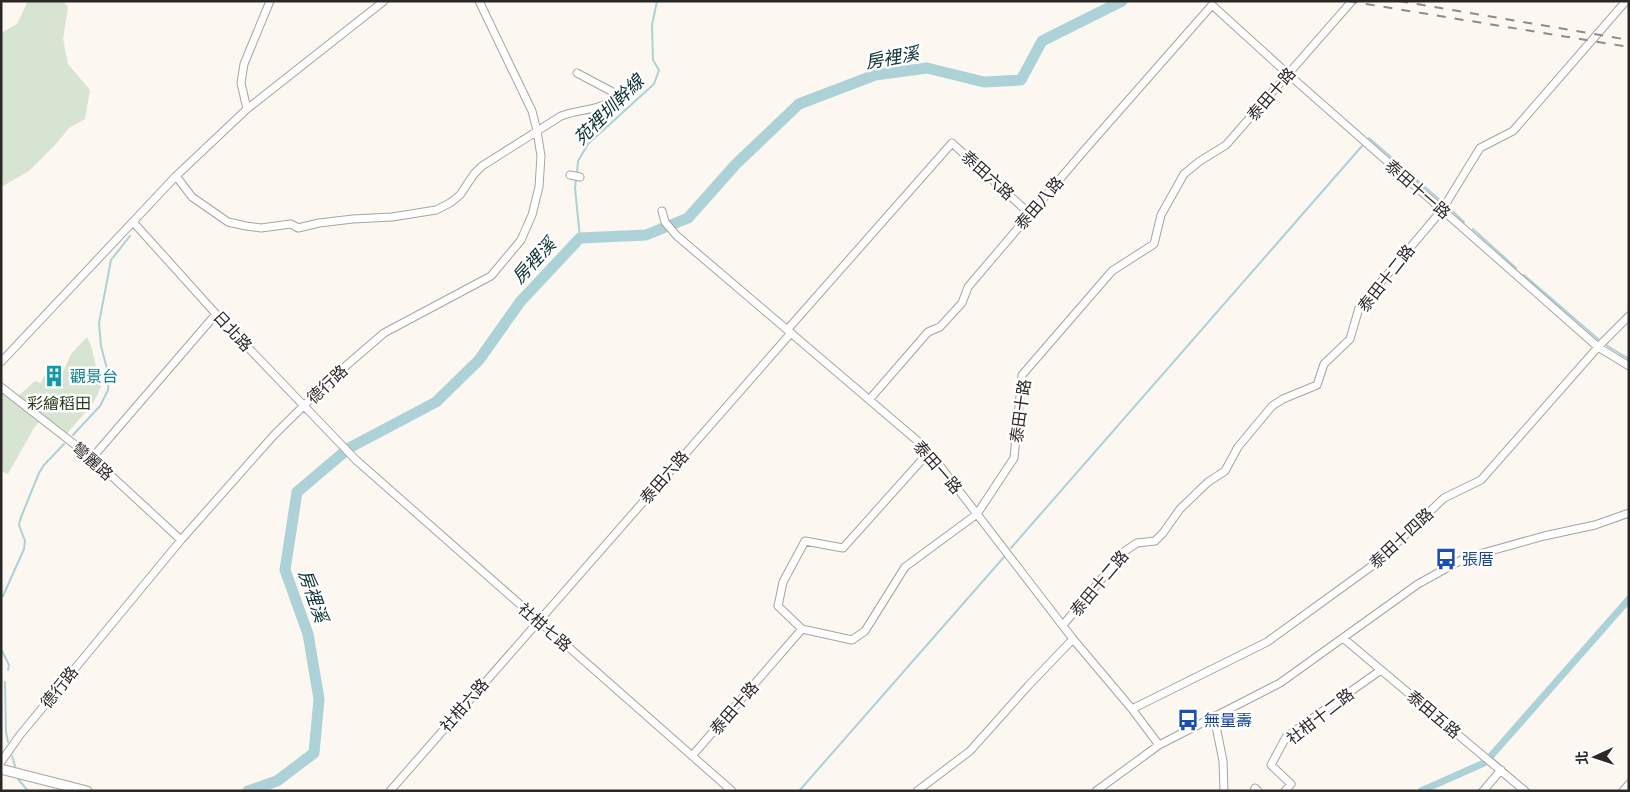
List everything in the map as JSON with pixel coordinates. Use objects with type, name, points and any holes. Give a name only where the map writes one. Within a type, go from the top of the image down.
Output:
[{"type":"main road","points":[[1,769],[87,791]]},
{"type":"street","points":[[247,109],[241,83],[244,64],[270,1]]},
{"type":"street","points":[[1,362],[134,223],[176,176],[247,109],[384,1]]},
{"type":"street","name":"德行路","points":[[1,762],[20,735],[180,540],[274,435],[332,377],[384,333],[491,276],[521,240],[532,215],[539,187],[541,156],[537,131],[532,111],[479,1]]},
{"type":"street","name":"泰田十路","points":[[692,756],[802,629],[852,640],[865,631],[905,567],[977,514],[1014,458],[1022,376],[1112,271],[1154,244],[1161,215],[1184,174],[1200,161],[1226,145],[1352,1]]},
{"type":"street","name":"泰田十二路","points":[[1064,625],[1125,551],[1138,543],[1155,541],[1180,509],[1208,482],[1225,471],[1238,447],[1272,406],[1283,399],[1317,385],[1324,364],[1350,339],[1359,308],[1442,210],[1480,148],[1513,131],[1626,1]]},
{"type":"street","name":"泰田十一路","points":[[1212,5],[1598,347],[1629,366]]},
{"type":"street","name":"泰田八路","points":[[869,400],[928,332],[940,327],[962,303],[968,287],[1212,5]]},
{"type":"street","points":[[176,176],[192,196],[228,222],[261,228],[291,224],[298,228],[319,223],[392,217],[443,208],[460,195],[474,174],[482,166],[537,131],[570,112],[599,107],[616,98],[611,91],[577,73]]},
{"type":"street","name":"泰田六路","points":[[538,620],[952,143],[1030,214]]},
{"type":"street","points":[[570,176],[580,177]]},
{"type":"street","name":"泰田一路","points":[[662,211],[665,222],[673,232],[929,452],[1073,639],[1132,709],[1159,745]]},
{"type":"street","name":"日北路","points":[[134,223],[216,314],[335,437]]},
{"type":"street","points":[[92,458],[216,314]]},
{"type":"street","name":"泰田十四路","points":[[1132,709],[1267,642],[1376,563],[1444,498],[1481,480],[1598,347],[1629,316]]},
{"type":"street","name":"彎麗路","points":[[1,387],[92,458],[180,540]]},
{"type":"street","name":"社柑七路","points":[[335,437],[358,462],[732,791]]},
{"type":"street","points":[[802,629],[778,606],[783,582],[806,542],[843,548],[929,452]]},
{"type":"street","points":[[1096,791],[1159,745],[1280,683],[1418,584],[1465,558],[1544,536],[1595,525],[1629,513]]},
{"type":"street","name":"社柑六路","points":[[390,791],[538,620]]},
{"type":"street","name":"泰田五路","points":[[1343,638],[1524,791]]},
{"type":"street","name":"泰田十二路","points":[[917,791],[970,751],[1073,639]]},
{"type":"street","name":"社柑十二路","points":[[1286,791],[1291,784],[1271,765],[1286,738],[1381,670]]},
{"type":"street","points":[[1214,716],[1223,761],[1224,791]]},
{"type":"street","points":[[1483,791],[1501,770]]},
{"type":"street","points":[[1623,791],[1629,784]]},
{"type":"street","points":[[1254,791],[1255,788],[1258,791]]},
{"type":"green space","points":[[28,1],[63,1],[68,7],[63,39],[68,64],[90,90],[85,119],[69,128],[29,171],[1,187],[1,33],[17,24]]},
{"type":"green space","name":"彩繪稻田","points":[[87,337],[101,386],[91,406],[62,439],[40,421],[34,428],[8,474],[1,471],[1,388],[15,399],[35,381],[41,383],[49,365],[63,372],[71,354]]},
{"type":"waterway","name":"苑裡圳幹線","points":[[577,174],[578,161],[588,144],[654,84],[659,70],[653,60],[652,25],[657,1]]},
{"type":"waterway","name":"房裡溪","points":[[248,791],[277,781],[314,753],[319,699],[308,634],[285,570],[297,492],[349,448],[436,402],[479,360],[520,302],[580,238],[646,235],[688,218],[736,164],[799,104],[875,75],[927,68],[984,82],[1021,80],[1042,41],[1122,1]]},
{"type":"waterway","points":[[1369,138],[1441,201]]},
{"type":"waterway","points":[[1011,548],[1362,146]]},
{"type":"waterway","name":"苑裡圳幹線","points":[[576,179],[575,188],[580,238]]},
{"type":"waterway","points":[[1449,208],[1464,222]]},
{"type":"waterway","points":[[1473,229],[1516,268]]},
{"type":"waterway","points":[[73,435],[100,406],[108,390],[109,376],[101,346],[99,323],[111,260],[130,236]]},
{"type":"waterway","points":[[1524,275],[1598,339]]},
{"type":"waterway","points":[[1606,345],[1629,359]]},
{"type":"waterway","points":[[3,596],[24,549],[25,541],[19,525],[21,517],[39,473],[64,444]]},
{"type":"waterway","points":[[799,791],[1004,557]]},
{"type":"waterway","points":[[1490,757],[1629,599]]},
{"type":"waterway","points":[[2,651],[9,665],[8,670]]},
{"type":"waterway","points":[[5,682],[8,742]]},
{"type":"waterway","points":[[12,756],[15,766]]},
{"type":"waterway","points":[[1491,757],[1530,791]]},
{"type":"waterway","points":[[1421,791],[1484,763]]},
{"type":"waterway","points":[[18,779],[28,791]]},
{"type":"railway","points":[[1348,1],[1629,47]]},
{"type":"railway","points":[[1399,1],[1629,40]]},
{"type":"place","name":"觀景台","points":[[54,376]]},
{"type":"place","name":"張厝","points":[[1446,559]]},
{"type":"place","name":"無量壽","points":[[1188,720]]}]
